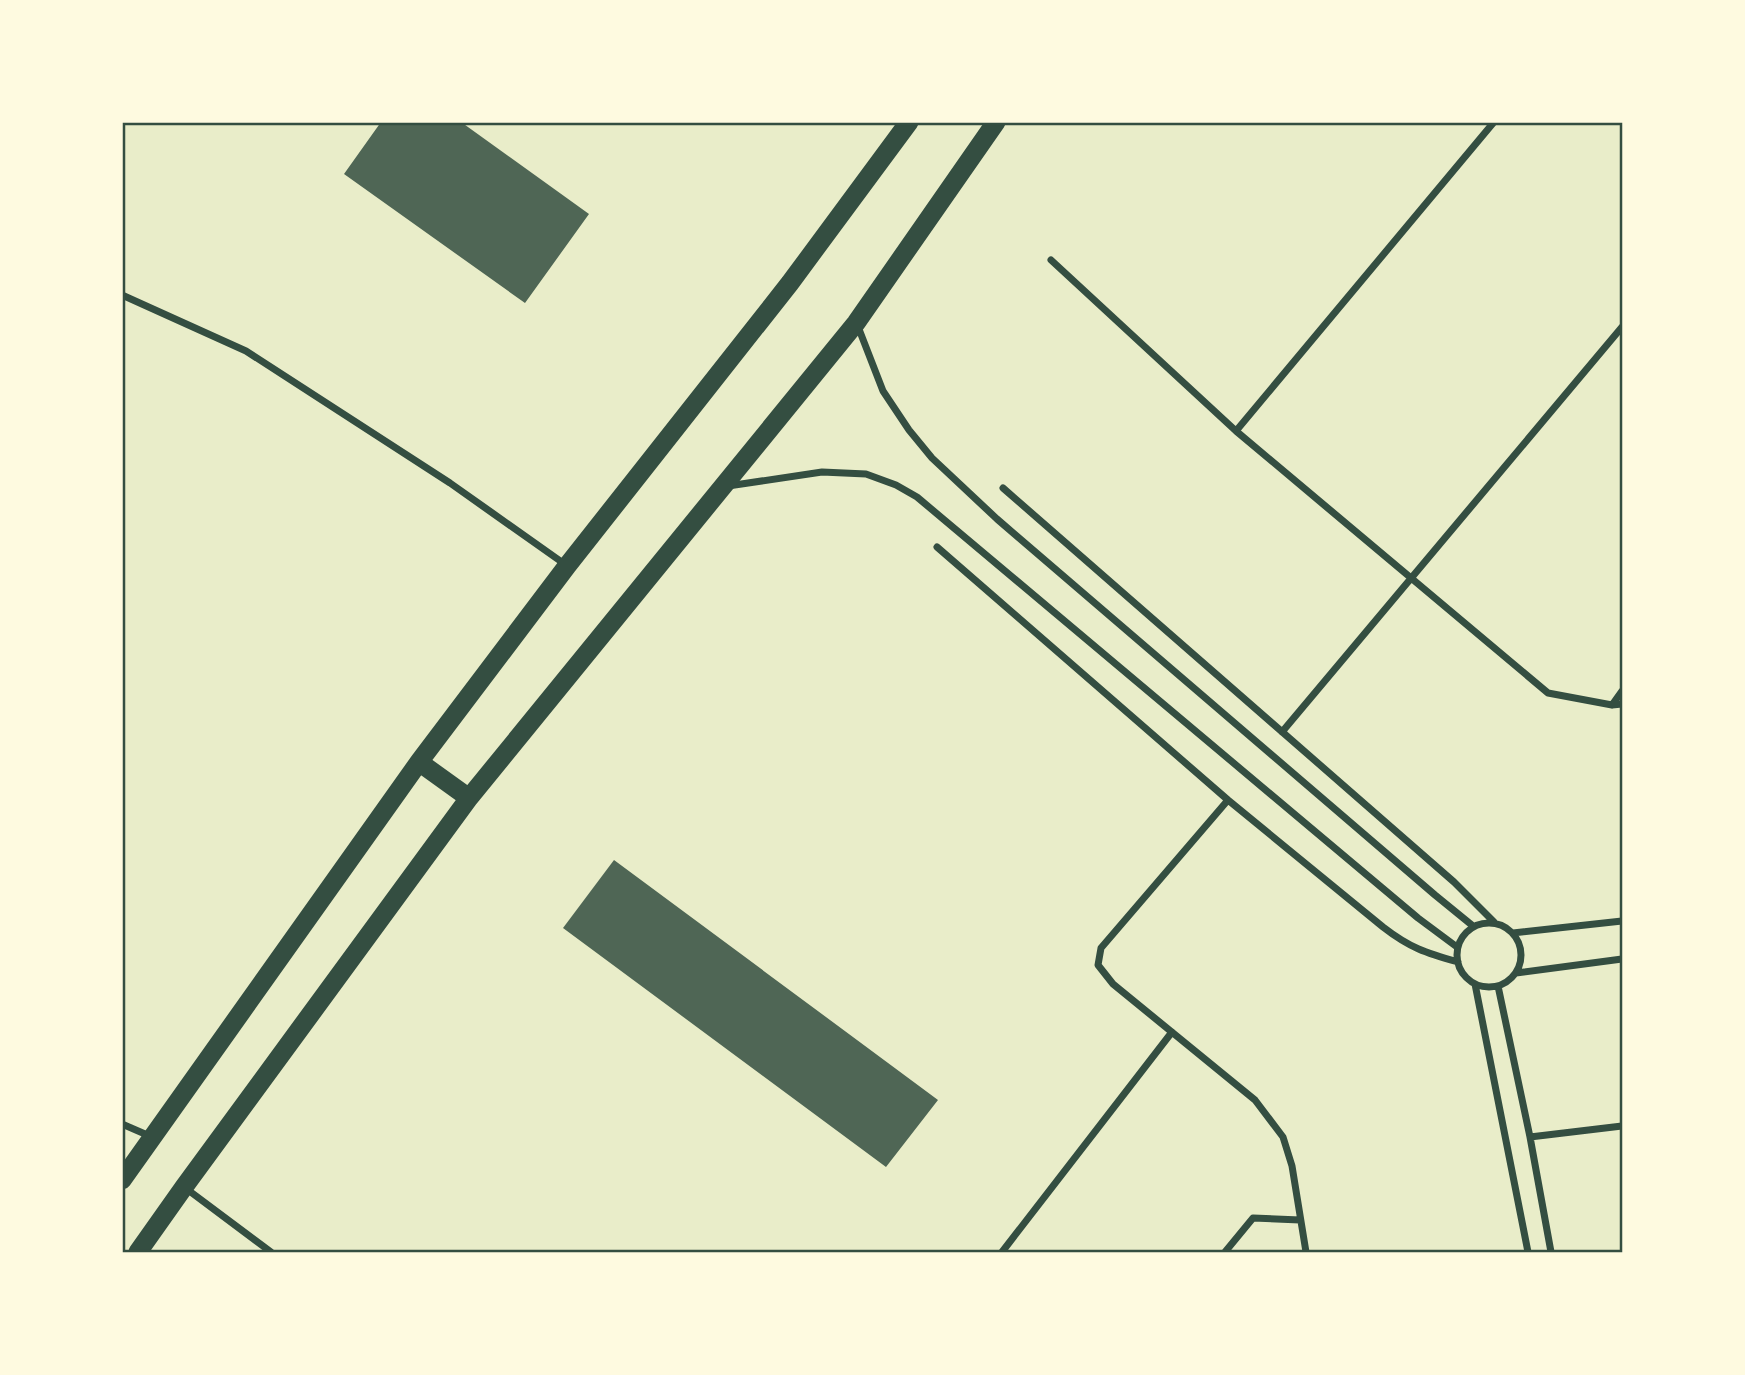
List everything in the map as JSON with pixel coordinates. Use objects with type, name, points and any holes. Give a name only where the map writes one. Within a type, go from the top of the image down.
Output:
[{"type":"highway","points":[[122,1180],[419,762],[567,566],[790,283],[909,122]]},
{"type":"highway","points":[[138,1252],[468,798],[856,324],[996,122]]},
{"type":"highway","points":[[419,762],[468,798]]},
{"type":"street","points":[[1236,430],[1494,122]]},
{"type":"street","points":[[1051,260],[1236,430],[1548,693],[1612,705],[1622,704]]},
{"type":"street","points":[[122,295],[246,351],[450,483],[567,566]]},
{"type":"street","points":[[856,324],[883,391],[932,458],[1017,537],[1474,926]]},
{"type":"street","points":[[1282,732],[1622,327]]},
{"type":"street","points":[[722,486],[822,472],[866,474],[917,497],[1418,918],[1457,947]]},
{"type":"street","points":[[1003,488],[1454,882],[1493,922]]},
{"type":"street","points":[[937,547],[1228,800],[1400,940],[1419,951],[1458,962]]},
{"type":"street","points":[[1612,705],[1622,691]]},
{"type":"street","points":[[1228,800],[1101,948],[1098,965],[1113,984],[1255,1100],[1283,1137],[1292,1167],[1306,1252]]},
{"type":"street","points":[[1513,933],[1622,921]]},
{"type":"street","points":[[1493,922],[1504,926],[1519,942],[1520,963],[1516,973],[1508,981],[1498,986],[1486,987],[1467,979],[1461,971],[1457,947],[1474,926],[1493,922]]},
{"type":"street","points":[[1516,973],[1622,959]]},
{"type":"street","points":[[1475,984],[1528,1252]]},
{"type":"street","points":[[1498,986],[1551,1252]]},
{"type":"street","points":[[1002,1252],[1172,1032]]},
{"type":"street","points":[[122,1124],[152,1137]]},
{"type":"street","points":[[1530,1137],[1622,1126]]},
{"type":"street","points":[[184,1187],[271,1252]]},
{"type":"street","points":[[1225,1252],[1253,1219],[1300,1220]]},
{"type":"building","points":[[381,122],[461,122],[589,214],[525,303],[344,174]]},
{"type":"building","points":[[614,860],[938,1100],[886,1167],[563,928]]}]
